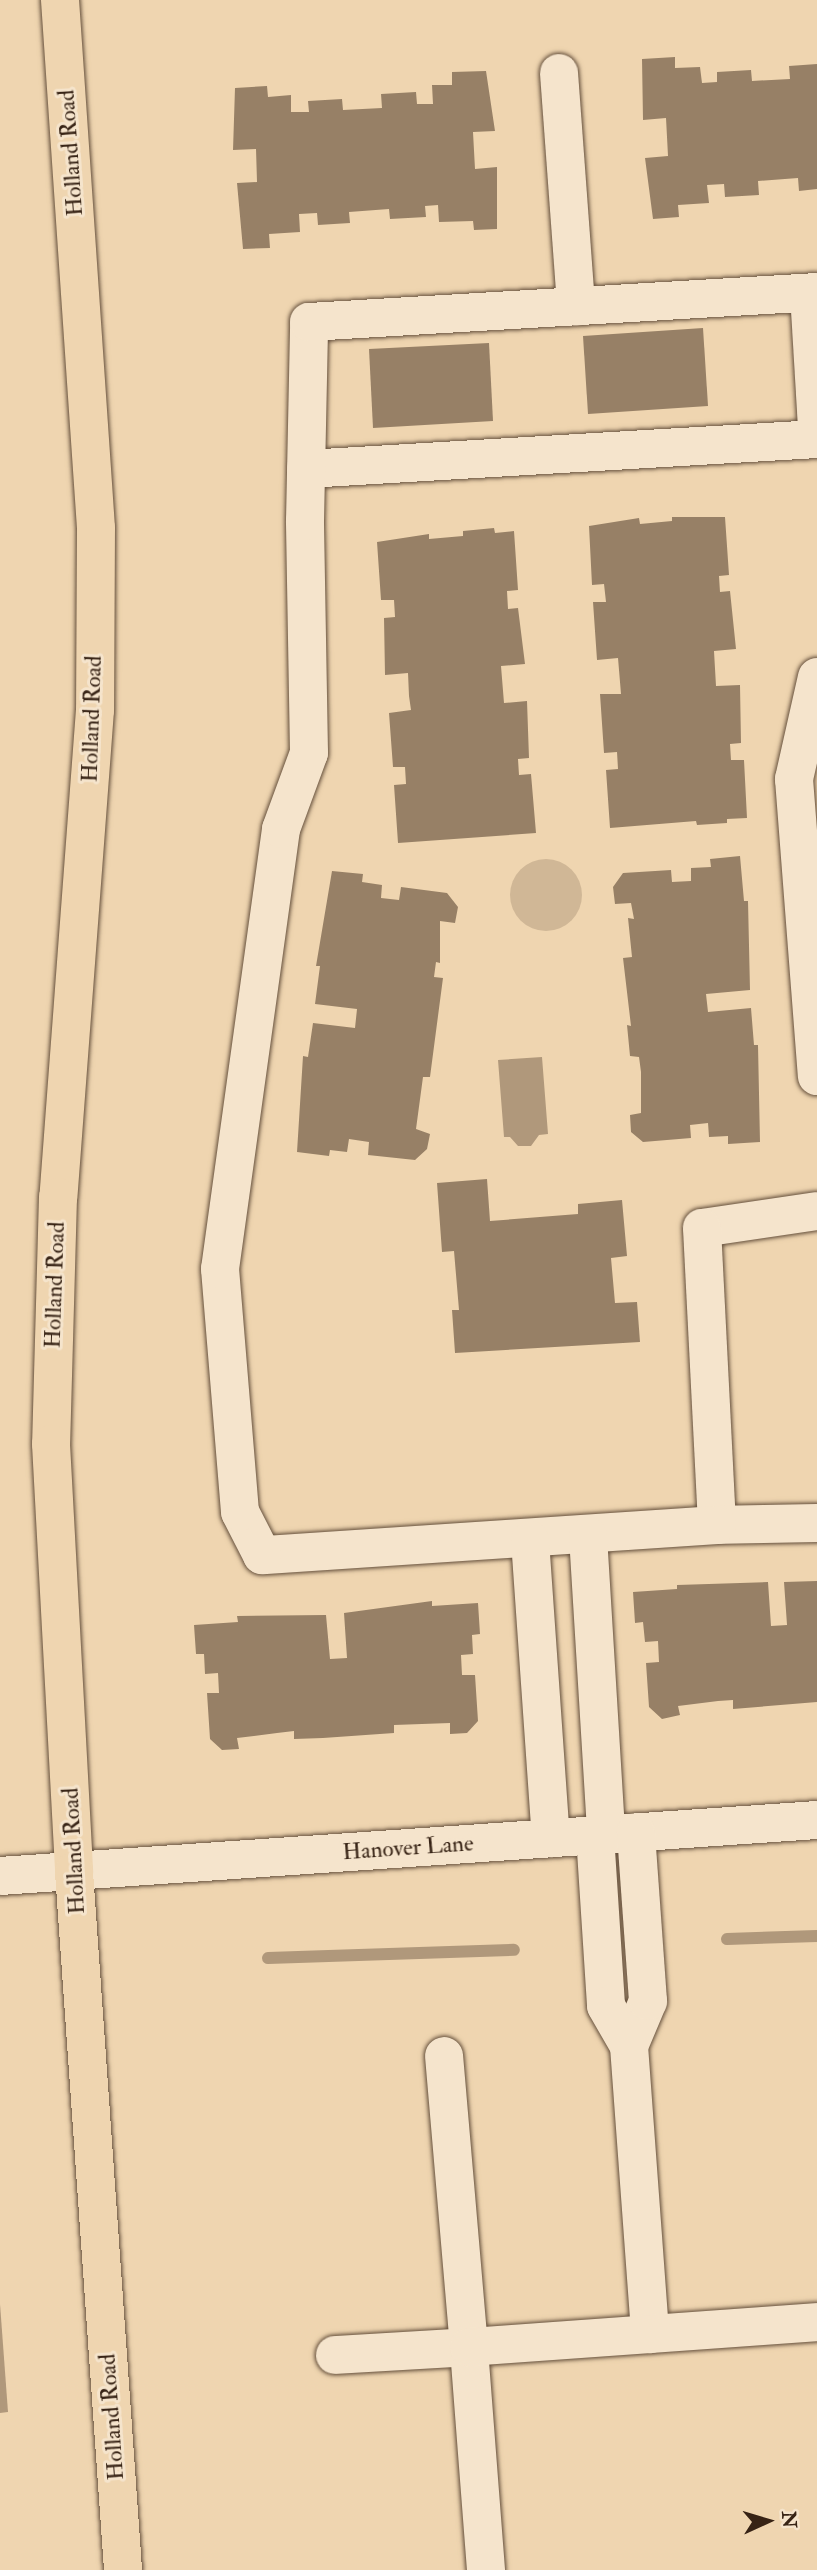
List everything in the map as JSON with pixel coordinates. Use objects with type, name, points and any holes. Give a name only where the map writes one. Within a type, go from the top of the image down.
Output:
[{"type":"main road","name":"Holland Road","points":[[60,0],[96,528],[95,710],[58,1197],[51,1444],[74,1872],[123,2570]]},
{"type":"street","points":[[559,73],[576,306]]},
{"type":"street","points":[[817,429],[813,292],[309,322],[306,469],[309,754],[281,829],[220,1269],[240,1512],[262,1555],[530,1541],[716,1525],[817,1523]]},
{"type":"street","points":[[306,469],[817,439]]},
{"type":"street","points":[[817,677],[794,779],[817,1076]]},
{"type":"street","points":[[716,1525],[702,1228],[817,1211]]},
{"type":"street","points":[[588,1536],[612,1833],[648,2001],[629,2046],[650,2334]]},
{"type":"street","points":[[530,1541],[551,1838]]},
{"type":"street","name":"Hanover Lane","points":[[0,1876],[817,1820]]},
{"type":"street","points":[[444,2056],[470,2347],[486,2570]]},
{"type":"street","points":[[335,2355],[817,2322]]},
{"type":"shaded area","points":[[546,859],[566,865],[576,875],[582,895],[576,915],[566,925],[546,931],[526,925],[516,915],[510,895],[516,875],[526,865]]},
{"type":"shaded area","points":[[542,1057],[548,1134],[539,1135],[531,1146],[518,1146],[510,1137],[504,1137],[498,1060]]},
{"type":"shaded area","points":[[0,2304],[8,2412],[0,2413]]},
{"type":"building","points":[[675,57],[675,68],[700,67],[702,83],[717,82],[717,72],[751,70],[752,81],[790,79],[789,66],[817,64],[817,189],[799,191],[798,178],[758,181],[759,195],[725,197],[724,184],[707,185],[709,203],[678,205],[679,217],[653,219],[645,158],[668,156],[666,118],[643,120],[642,59]]},
{"type":"building","points":[[486,71],[495,131],[473,132],[475,169],[497,167],[497,229],[474,230],[473,221],[439,222],[438,205],[425,206],[426,217],[390,219],[389,209],[349,212],[350,223],[318,225],[317,213],[299,214],[300,232],[269,234],[270,248],[243,249],[237,183],[257,182],[256,149],[233,150],[235,88],[267,86],[268,97],[291,95],[291,112],[309,112],[308,101],[342,99],[343,110],[382,108],[381,94],[416,92],[417,104],[433,104],[432,85],[452,85],[452,72]]},
{"type":"building","points":[[703,328],[708,406],[588,414],[583,336]]},
{"type":"building","points":[[489,343],[493,421],[373,428],[369,349]]},
{"type":"building","points":[[672,517],[725,517],[729,575],[719,576],[720,592],[730,591],[736,649],[714,651],[716,686],[740,685],[741,743],[730,744],[731,760],[744,760],[747,818],[727,819],[727,823],[697,825],[696,821],[610,828],[606,770],[618,769],[617,752],[604,753],[600,694],[621,694],[618,658],[597,660],[593,602],[606,602],[604,584],[592,585],[589,526],[639,518],[640,524],[672,521]]},
{"type":"building","points":[[494,528],[495,533],[514,531],[518,590],[507,591],[508,609],[518,608],[525,664],[501,666],[504,703],[527,701],[529,758],[518,759],[519,775],[531,774],[536,833],[398,843],[394,785],[406,784],[405,767],[393,767],[389,713],[411,710],[408,673],[385,675],[384,618],[395,617],[394,600],[381,600],[377,542],[429,534],[429,539],[463,536],[463,531]]},
{"type":"building","points":[[740,856],[744,901],[748,901],[750,990],[706,994],[708,1012],[751,1008],[754,1045],[758,1045],[760,1142],[728,1144],[728,1136],[709,1137],[708,1123],[690,1125],[691,1138],[643,1142],[631,1132],[630,1115],[641,1113],[641,1072],[639,1057],[630,1056],[627,1025],[631,1026],[623,958],[632,957],[628,918],[634,919],[631,903],[615,904],[613,887],[623,873],[671,870],[672,882],[691,881],[691,868],[711,867],[710,859]]},
{"type":"building","points":[[332,871],[363,874],[362,882],[382,885],[381,898],[399,900],[401,887],[447,893],[458,907],[455,923],[440,921],[440,963],[436,962],[434,977],[443,978],[430,1077],[423,1077],[416,1129],[430,1134],[427,1149],[415,1160],[368,1155],[369,1142],[349,1139],[347,1152],[330,1150],[329,1156],[297,1152],[303,1056],[308,1057],[313,1023],[355,1028],[357,1009],[315,1004],[320,966],[316,966]]},
{"type":"building","points":[[487,1179],[490,1221],[578,1214],[578,1204],[622,1200],[627,1256],[611,1258],[615,1303],[637,1302],[640,1342],[455,1353],[452,1310],[459,1310],[454,1251],[442,1252],[437,1183]]},
{"type":"building","points":[[817,1581],[817,1702],[733,1709],[733,1700],[718,1701],[678,1706],[680,1715],[662,1719],[649,1707],[646,1663],[659,1662],[658,1641],[645,1642],[643,1622],[635,1623],[633,1592],[677,1589],[677,1585],[768,1582],[771,1626],[787,1625],[784,1582]]},
{"type":"building","points":[[432,1601],[432,1606],[478,1603],[480,1634],[472,1635],[473,1654],[461,1655],[462,1675],[475,1675],[478,1721],[467,1733],[450,1734],[450,1723],[394,1725],[394,1733],[323,1738],[294,1739],[294,1731],[237,1738],[239,1749],[222,1750],[210,1739],[207,1693],[219,1693],[218,1673],[205,1674],[204,1654],[196,1654],[194,1625],[238,1622],[237,1616],[326,1615],[330,1659],[347,1658],[344,1613]]},
{"type":"waterway","points":[[727,1939],[817,1936]]},
{"type":"waterway","points":[[268,1958],[514,1950]]}]
